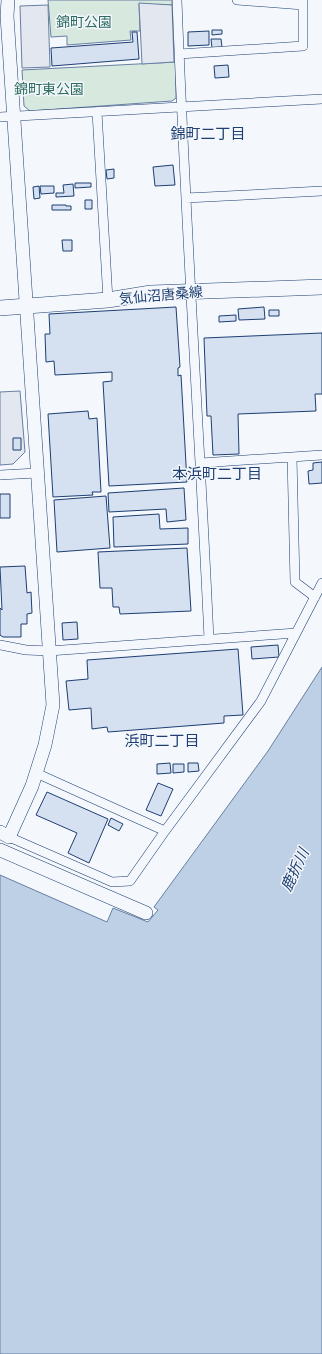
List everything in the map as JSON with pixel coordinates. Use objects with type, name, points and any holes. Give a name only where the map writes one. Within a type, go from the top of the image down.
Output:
[{"type":"main road","name":"気仙沼唐桑線","points":[[0,308],[108,300],[151,293],[322,287]]},
{"type":"street","points":[[8,0],[7,16],[53,705],[45,745],[32,786],[4,834],[112,882],[130,881],[165,830],[261,701],[322,583]]},
{"type":"street","points":[[177,0],[181,106],[201,463],[209,639]]},
{"type":"street","points":[[179,54],[303,46],[303,3],[237,0]]},
{"type":"street","points":[[0,117],[322,99]]},
{"type":"street","points":[[97,112],[108,300]]},
{"type":"street","points":[[186,198],[322,191]]},
{"type":"street","points":[[201,463],[322,455]]},
{"type":"street","points":[[292,457],[295,582],[315,597]]},
{"type":"street","points":[[0,475],[37,473]]},
{"type":"street","points":[[0,645],[26,650],[49,651],[296,633]]},
{"type":"street","points":[[36,773],[165,830]]},
{"type":"street","points":[[0,850],[146,913]]},
{"type":"green space","name":"錦町公園","points":[[48,0],[172,0],[172,5],[139,4],[140,31],[130,31],[131,40],[67,45],[67,36],[51,37]]},
{"type":"green space","name":"錦町東公園","points":[[176,62],[176,98],[172,101],[30,111],[24,106],[22,70]]},
{"type":"shaded area","points":[[139,3],[172,5],[174,62],[142,64]]},
{"type":"shaded area","points":[[48,5],[50,67],[22,68],[20,6]]},
{"type":"shaded area","points":[[20,391],[25,452],[13,464],[0,465],[0,392]]},
{"type":"water","name":"鹿折川","points":[[322,667],[322,1354],[0,1354],[0,875],[107,922],[113,908],[148,922],[158,910],[154,907],[268,751]]},
{"type":"building","points":[[212,30],[222,30],[222,34],[212,35]]},
{"type":"building","points":[[209,31],[209,45],[188,46],[188,32]]},
{"type":"building","points":[[132,32],[137,32],[139,59],[52,66],[51,48],[133,42]]},
{"type":"building","points":[[211,39],[221,39],[222,47],[212,48]]},
{"type":"building","points":[[228,65],[229,77],[215,78],[214,66]]},
{"type":"building","points":[[173,165],[175,185],[155,186],[153,167]]},
{"type":"building","points":[[114,169],[114,178],[107,179],[106,170]]},
{"type":"building","points":[[75,183],[91,183],[91,187],[75,188]]},
{"type":"building","points":[[73,184],[74,196],[56,197],[56,193],[64,193],[63,185]]},
{"type":"building","points":[[39,186],[40,198],[34,199],[33,187]]},
{"type":"building","points":[[40,186],[54,186],[54,193],[41,194]]},
{"type":"building","points":[[85,200],[92,200],[92,209],[85,209]]},
{"type":"building","points":[[52,205],[71,206],[71,210],[52,210]]},
{"type":"building","points":[[62,240],[72,240],[72,251],[63,251]]},
{"type":"building","points":[[176,307],[180,367],[178,368],[178,376],[181,375],[187,482],[109,486],[103,382],[112,381],[112,372],[55,375],[54,361],[46,362],[45,334],[50,334],[49,314]]},
{"type":"building","points":[[264,307],[265,319],[239,320],[238,309]]},
{"type":"building","points":[[269,310],[279,310],[279,316],[269,316]]},
{"type":"building","points":[[236,315],[236,321],[219,322],[219,316]]},
{"type":"building","points":[[322,333],[322,394],[315,394],[316,411],[238,414],[239,454],[213,455],[211,416],[207,416],[204,338]]},
{"type":"building","points":[[88,411],[89,419],[97,418],[101,492],[92,492],[93,495],[53,497],[48,414]]},
{"type":"building","points":[[13,438],[21,438],[21,450],[13,450]]},
{"type":"building","points":[[322,462],[322,483],[309,484],[308,471],[313,470],[313,463]]},
{"type":"building","points":[[184,488],[186,520],[167,522],[166,509],[109,512],[108,493]]},
{"type":"building","points":[[0,494],[10,494],[10,518],[0,518]]},
{"type":"building","points":[[106,496],[110,548],[57,552],[54,500]]},
{"type":"building","points":[[159,514],[160,529],[188,528],[188,544],[114,547],[113,517]]},
{"type":"building","points":[[187,548],[191,611],[120,614],[119,607],[113,607],[112,588],[100,588],[98,552]]},
{"type":"building","points":[[25,566],[27,593],[31,592],[32,613],[27,614],[27,624],[21,624],[21,637],[3,637],[0,635],[0,608],[2,610],[0,567]]},
{"type":"building","points":[[77,622],[78,639],[63,640],[62,623]]},
{"type":"building","points":[[278,645],[279,657],[252,659],[251,647]]},
{"type":"building","points":[[238,649],[243,715],[224,716],[224,723],[108,732],[107,727],[92,729],[91,708],[69,710],[66,681],[88,679],[87,660]]},
{"type":"building","points":[[170,763],[171,773],[157,774],[157,764]]},
{"type":"building","points":[[188,763],[198,763],[199,771],[188,772]]},
{"type":"building","points":[[173,764],[184,764],[184,772],[173,773]]},
{"type":"building","points":[[158,783],[173,789],[161,816],[146,810]]},
{"type":"building","points":[[47,792],[108,819],[89,863],[68,853],[77,833],[36,815]]},
{"type":"building","points":[[111,818],[123,824],[119,831],[108,825]]},
{"type":"district","name":"錦町二丁目","points":[[208,134]]},
{"type":"district","name":"本浜町二丁目","points":[[217,474]]},
{"type":"district","name":"浜町二丁目","points":[[162,741]]}]
